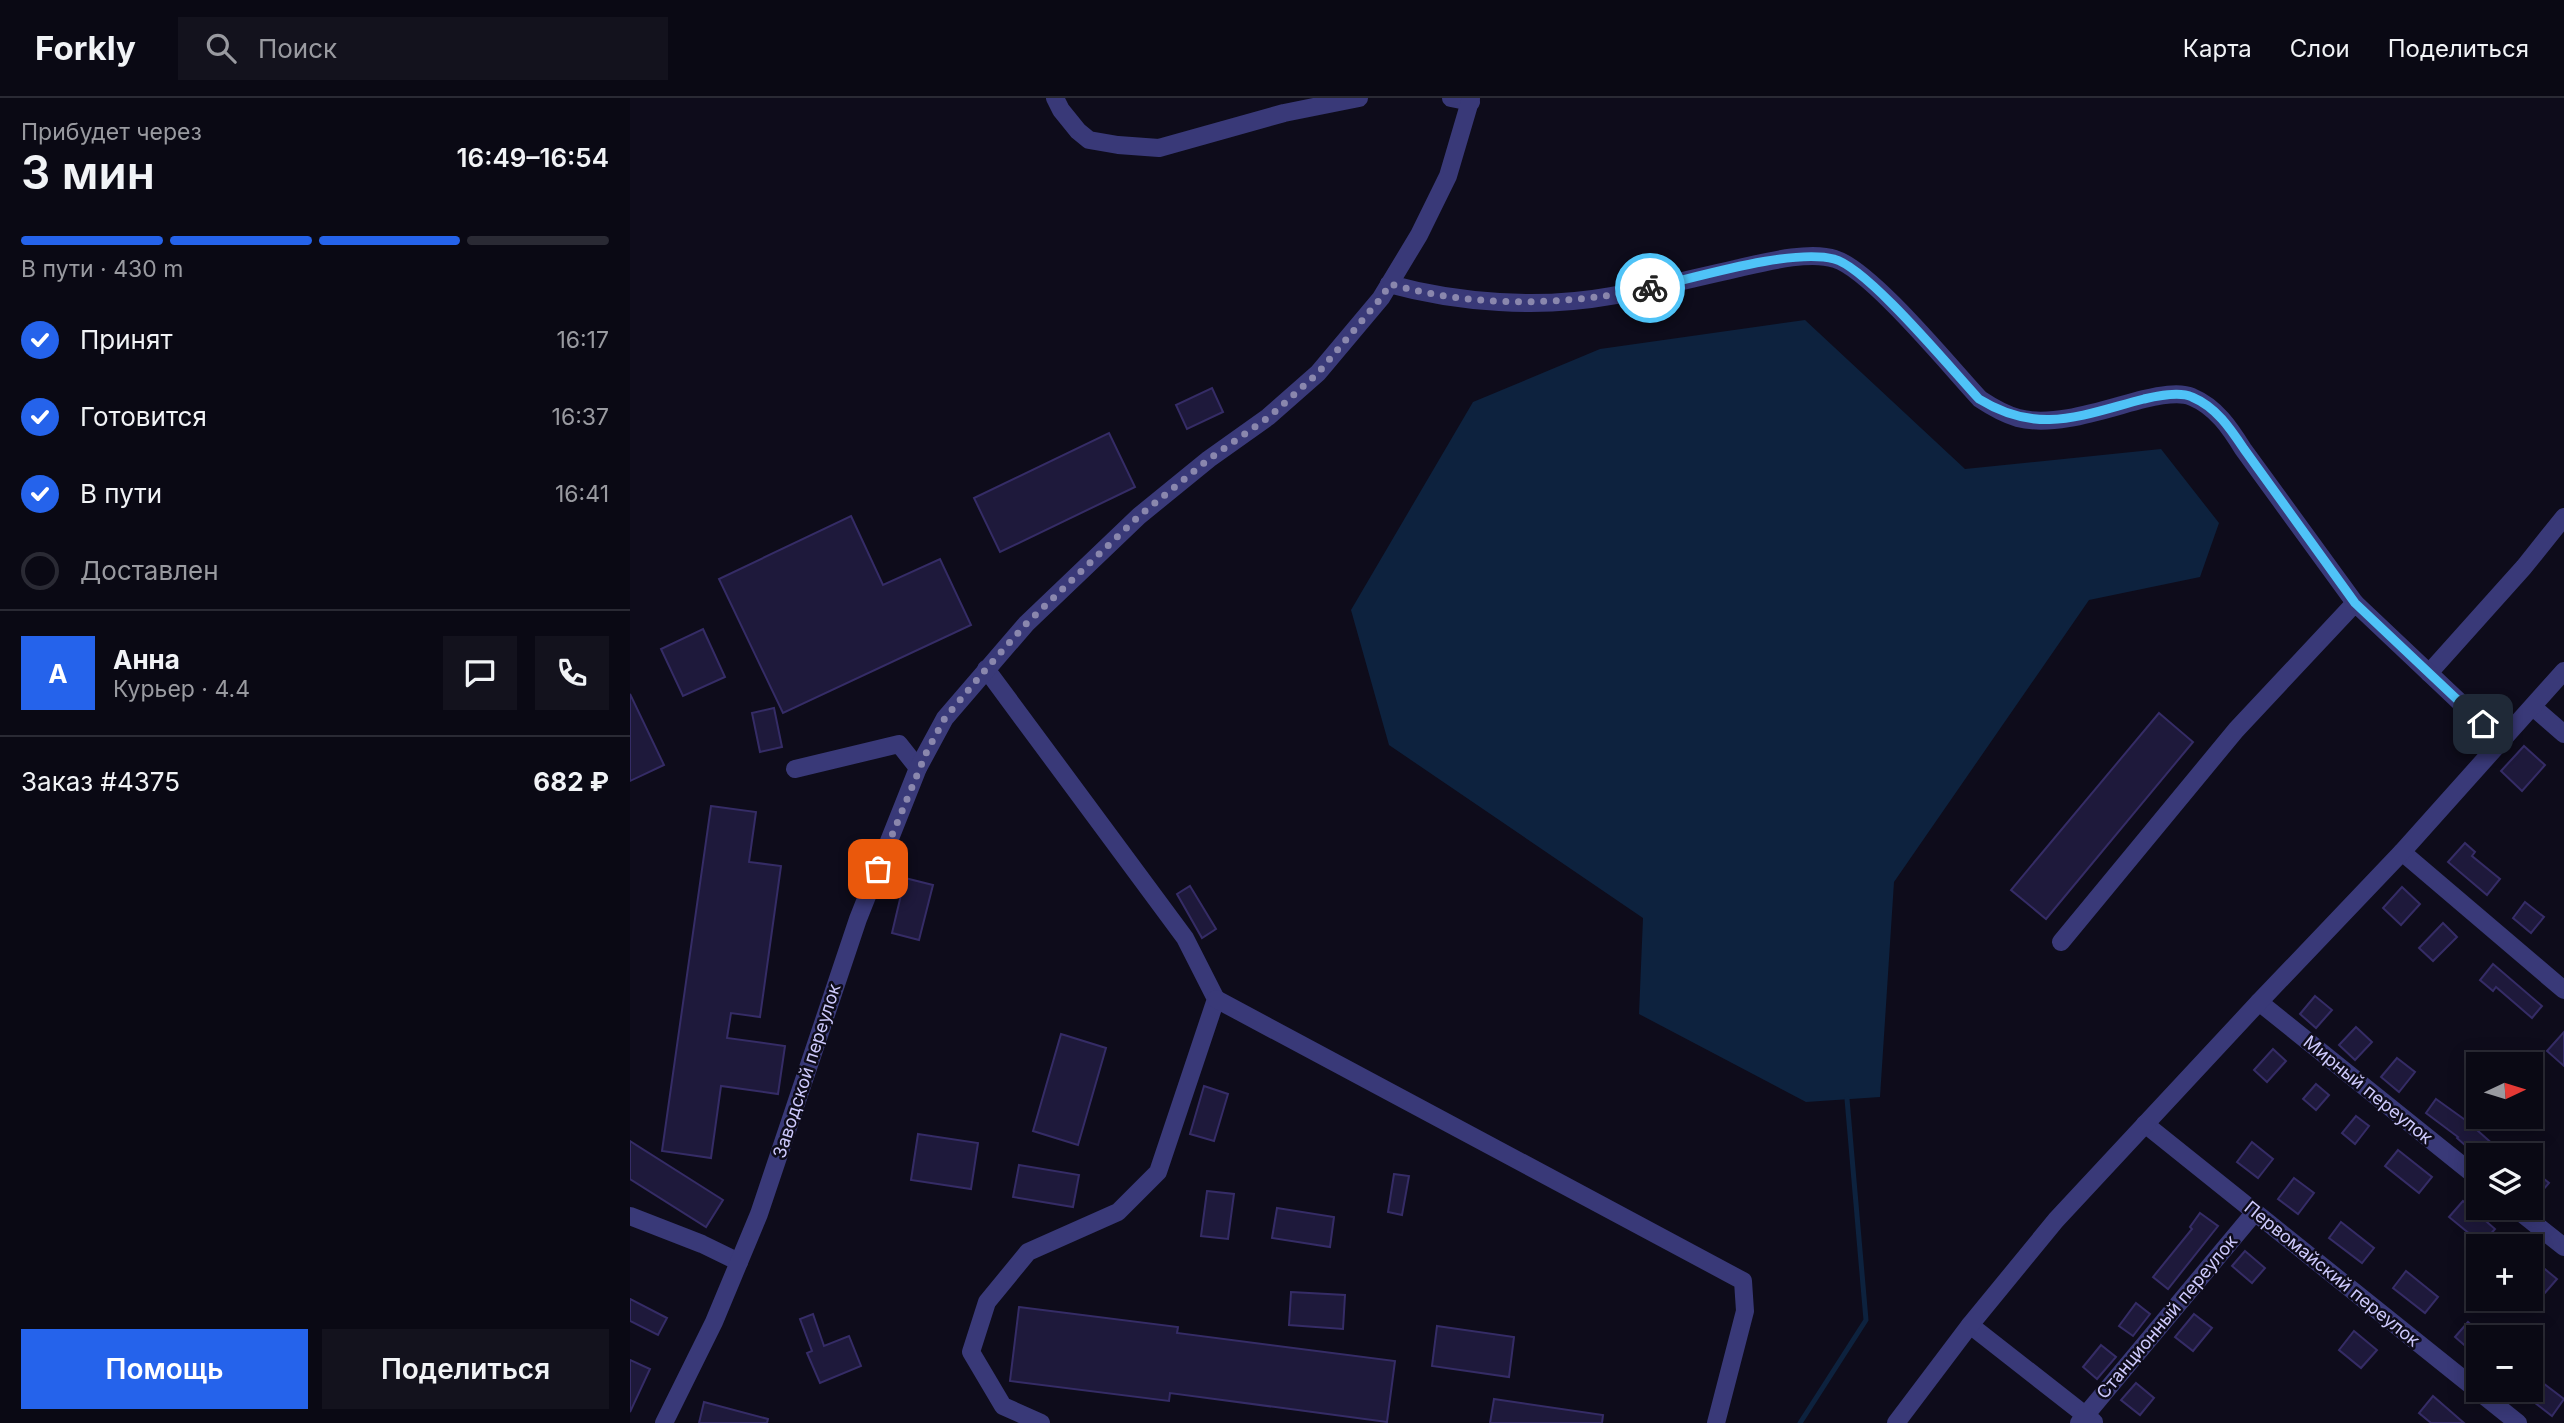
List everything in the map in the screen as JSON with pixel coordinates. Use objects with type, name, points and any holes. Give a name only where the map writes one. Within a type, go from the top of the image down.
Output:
[{"type":"street","points":[[1055,98],[1061,110],[1089,140],[1159,148],[1284,113],[1348,99]]},
{"type":"street","points":[[1451,98],[1471,100]]},
{"type":"street","name":"Заводской переулок","points":[[664,1423],[714,1322],[759,1214],[858,919],[918,768],[945,718],[1026,624],[1139,516],[1209,459],[1269,417],[1318,373],[1381,298],[1419,235],[1448,176],[1471,100]]},
{"type":"street","points":[[1390,284],[1450,298],[1546,303],[1610,296],[1780,259],[1835,259],[1877,289],[1979,399],[1997,410],[2020,418],[2047,421],[2158,396],[2190,396],[2213,411],[2229,426],[2355,603],[2502,742]]},
{"type":"street","points":[[2429,673],[2524,568],[2564,517]]},
{"type":"street","points":[[2061,942],[2236,730],[2355,603]]},
{"type":"street","points":[[986,669],[1185,938],[1216,999],[1743,1281],[1745,1311],[1716,1423]]},
{"type":"street","points":[[1896,1423],[1970,1325],[2056,1220],[2402,852],[2564,671]]},
{"type":"street","points":[[2533,707],[2564,734]]},
{"type":"street","points":[[795,769],[899,744],[918,768]]},
{"type":"street","points":[[2402,852],[2564,990]]},
{"type":"street","points":[[1041,1423],[1003,1406],[971,1352],[987,1302],[1028,1252],[1118,1212],[1158,1172],[1216,999]]},
{"type":"street","name":"Мирный переулок","points":[[2259,1002],[2466,1168]]},
{"type":"street","name":"Первомайский переулок","points":[[2145,1124],[2518,1423]]},
{"type":"street","name":"Станционный переулок","points":[[2086,1420],[2255,1212]]},
{"type":"street","points":[[630,1216],[702,1244],[739,1262]]},
{"type":"street","points":[[2530,1220],[2564,1247]]},
{"type":"street","points":[[1970,1325],[2086,1420]]},
{"type":"water","points":[[1805,320],[1965,469],[2161,449],[2219,523],[2200,577],[2089,600],[1894,882],[1880,1097],[1806,1102],[1639,1014],[1643,918],[1389,745],[1351,610],[1473,402],[1600,349]]},
{"type":"building","points":[[1212,388],[1223,412],[1187,429],[1176,405]]},
{"type":"building","points":[[1109,433],[1135,487],[1000,552],[974,498]]},
{"type":"building","points":[[851,516],[883,585],[940,559],[971,625],[783,713],[719,579]]},
{"type":"building","points":[[703,629],[725,677],[683,696],[661,649]]},
{"type":"building","points":[[630,694],[664,765],[630,781]]},
{"type":"building","points":[[774,708],[782,747],[760,752],[752,713]]},
{"type":"building","points":[[2159,713],[2193,742],[2046,919],[2011,890]]},
{"type":"building","points":[[2524,746],[2545,765],[2522,791],[2501,771]]},
{"type":"building","points":[[711,806],[756,812],[749,862],[781,866],[760,1017],[731,1013],[727,1038],[785,1046],[778,1094],[721,1086],[711,1158],[662,1151]]},
{"type":"building","points":[[2465,843],[2475,852],[2472,856],[2500,879],[2487,895],[2448,862]]},
{"type":"building","points":[[905,878],[933,885],[919,940],[892,933]]},
{"type":"building","points":[[1190,886],[1216,929],[1202,938],[1177,894]]},
{"type":"building","points":[[2402,887],[2420,904],[2401,925],[2383,908]]},
{"type":"building","points":[[2525,902],[2544,917],[2531,933],[2513,918]]},
{"type":"building","points":[[2443,923],[2457,937],[2433,961],[2419,948]]},
{"type":"building","points":[[2493,964],[2542,1006],[2532,1018],[2496,987],[2493,991],[2480,980]]},
{"type":"building","points":[[2315,996],[2332,1010],[2316,1028],[2300,1014]]},
{"type":"building","points":[[2356,1027],[2372,1042],[2355,1060],[2339,1045]]},
{"type":"building","points":[[2564,1032],[2564,1066],[2547,1051]]},
{"type":"building","points":[[1061,1034],[1106,1048],[1078,1145],[1033,1131]]},
{"type":"building","points":[[2273,1049],[2286,1061],[2267,1082],[2254,1070]]},
{"type":"building","points":[[2397,1058],[2415,1072],[2399,1092],[2381,1077]]},
{"type":"building","points":[[2316,1084],[2329,1095],[2316,1110],[2303,1099]]},
{"type":"building","points":[[1204,1086],[1228,1094],[1214,1141],[1190,1134]]},
{"type":"building","points":[[2436,1099],[2466,1121],[2466,1129],[2476,1129],[2492,1143],[2466,1143],[2466,1146],[2426,1113]]},
{"type":"building","points":[[2356,1116],[2369,1126],[2355,1144],[2342,1133]]},
{"type":"building","points":[[918,1134],[978,1143],[971,1189],[911,1180]]},
{"type":"building","points":[[630,1141],[723,1200],[706,1227],[630,1179]]},
{"type":"building","points":[[2252,1142],[2273,1159],[2258,1178],[2237,1162]]},
{"type":"building","points":[[2398,1150],[2432,1177],[2419,1193],[2385,1166]]},
{"type":"building","points":[[1019,1165],[1079,1175],[1073,1207],[1013,1197]]},
{"type":"building","points":[[1394,1174],[1409,1176],[1402,1215],[1388,1212]]},
{"type":"building","points":[[2294,1178],[2314,1193],[2298,1214],[2278,1199]]},
{"type":"building","points":[[2543,1178],[2549,1183],[2543,1190]]},
{"type":"building","points":[[1207,1191],[1234,1194],[1228,1239],[1201,1236]]},
{"type":"building","points":[[2463,1201],[2466,1204],[2466,1220],[2485,1220],[2495,1229],[2491,1234],[2470,1234],[2449,1217]]},
{"type":"building","points":[[1277,1208],[1334,1217],[1330,1247],[1272,1238]]},
{"type":"building","points":[[2200,1213],[2218,1226],[2168,1289],[2153,1277],[2192,1229],[2190,1227]]},
{"type":"building","points":[[2341,1222],[2374,1248],[2362,1263],[2329,1238]]},
{"type":"building","points":[[2245,1251],[2265,1268],[2252,1283],[2232,1266]]},
{"type":"building","points":[[2543,1268],[2557,1279],[2543,1295]]},
{"type":"building","points":[[2406,1271],[2438,1297],[2425,1313],[2393,1288]]},
{"type":"building","points":[[1291,1292],[1345,1295],[1343,1329],[1289,1325]]},
{"type":"building","points":[[630,1299],[667,1318],[658,1335],[630,1321]]},
{"type":"building","points":[[2136,1303],[2150,1314],[2133,1336],[2119,1326]]},
{"type":"building","points":[[1019,1307],[1178,1327],[1177,1333],[1395,1361],[1387,1422],[1170,1393],[1169,1401],[1010,1381]]},
{"type":"building","points":[[813,1314],[824,1346],[849,1336],[861,1366],[820,1383],[807,1353],[812,1351],[800,1319]]},
{"type":"building","points":[[2194,1314],[2212,1328],[2193,1351],[2175,1337]]},
{"type":"building","points":[[2468,1322],[2471,1325],[2466,1325],[2466,1347],[2455,1337]]},
{"type":"building","points":[[1437,1326],[1514,1337],[1509,1377],[1432,1366]]},
{"type":"building","points":[[2354,1331],[2377,1350],[2361,1368],[2339,1350]]},
{"type":"building","points":[[2101,1345],[2116,1357],[2097,1379],[2083,1367]]},
{"type":"building","points":[[630,1360],[650,1369],[630,1412]]},
{"type":"building","points":[[2136,1383],[2154,1398],[2140,1415],[2121,1400]]},
{"type":"building","points":[[2543,1383],[2564,1399],[2552,1416],[2534,1402],[2543,1402]]},
{"type":"building","points":[[2433,1396],[2464,1423],[2431,1423],[2419,1413]]},
{"type":"building","points":[[1494,1399],[1603,1415],[1602,1423],[1490,1423]]},
{"type":"building","points":[[704,1402],[768,1419],[767,1423],[699,1423]]},
{"type":"waterway","points":[[1800,1423],[1866,1320],[1847,1099]]},
{"type":"way so far","points":[[878,869],[927,751],[945,718],[986,669],[1026,624],[1139,516],[1209,459],[1269,417],[1318,373],[1390,284],[1450,298],[1546,303],[1610,296],[1650,288]]},
{"type":"route","points":[[1650,288],[1780,259],[1835,259],[1877,289],[1979,399],[1997,410],[2020,418],[2047,421],[2158,396],[2190,396],[2213,411],[2229,426],[2355,603],[2483,724]]}]
